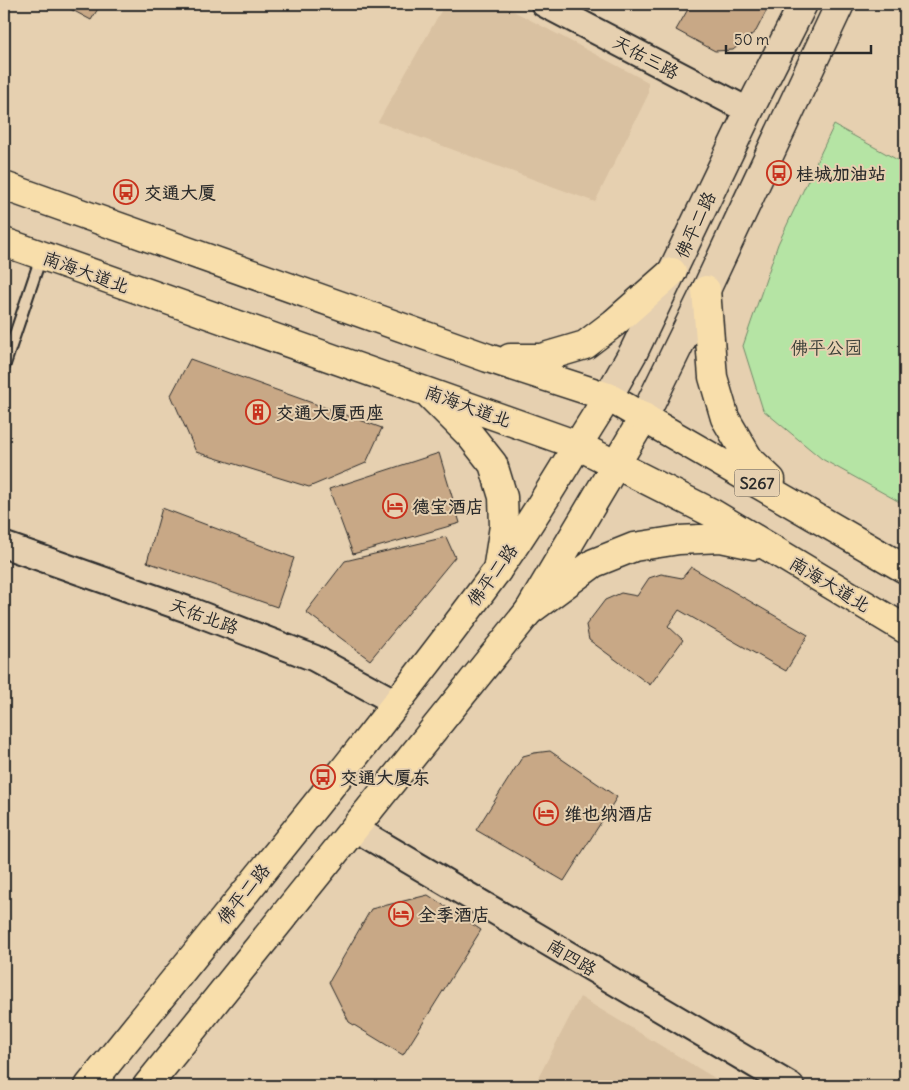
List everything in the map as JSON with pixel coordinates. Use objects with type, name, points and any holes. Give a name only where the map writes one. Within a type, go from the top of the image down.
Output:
[{"type":"main road","name":"佛平二路","points":[[89,1086],[397,703],[497,571],[536,513],[608,397],[634,351],[749,111],[803,4]]},
{"type":"main road","points":[[147,1086],[528,611],[644,417],[706,290],[840,4]]},
{"type":"main road","points":[[4,186],[488,358],[608,397]]},
{"type":"main road","name":"南海大道北","points":[[4,242],[577,445],[712,513],[905,629]]},
{"type":"main road","points":[[488,358],[541,358],[585,345],[672,272]]},
{"type":"main road","points":[[706,290],[714,377],[725,418],[749,459],[797,506]]},
{"type":"main road","points":[[424,390],[470,435],[493,464],[503,497],[504,517],[497,571]]},
{"type":"main road","name":"S267","points":[[608,397],[905,569]]},
{"type":"main road","points":[[528,611],[594,563],[634,547],[678,540],[721,538],[772,549]]},
{"type":"street","name":"天佑三路","points":[[544,4],[749,111]]},
{"type":"street","name":"天佑北路","points":[[4,545],[189,610],[314,658],[397,703]]},
{"type":"street","name":"南四路","points":[[354,828],[791,1086]]},
{"type":"lane","points":[[4,366],[41,256]]},
{"type":"shaded area","points":[[445,4],[500,4],[648,82],[648,95],[595,202],[378,122]]},
{"type":"shaded area","points":[[580,997],[728,1086],[534,1086]]},
{"type":"green space","name":"佛平公园","points":[[834,125],[905,164],[905,505],[822,459],[763,410],[743,346],[778,244]]},
{"type":"building","points":[[61,4],[101,4],[91,20]]},
{"type":"building","points":[[279,4],[290,4],[288,8]]},
{"type":"building","points":[[691,4],[770,4],[756,31],[733,50],[715,51],[676,30]]},
{"type":"building","name":"交通大厦西座","points":[[190,359],[382,428],[366,463],[309,487],[196,452],[171,395]]},
{"type":"building","name":"德宝酒店","points":[[439,453],[460,523],[353,554],[329,489]]},
{"type":"building","points":[[162,508],[294,558],[277,607],[147,562]]},
{"type":"building","points":[[446,537],[455,557],[370,660],[306,612],[345,561]]},
{"type":"building","points":[[691,567],[808,635],[786,671],[679,610],[668,626],[683,640],[650,685],[589,640],[586,625],[605,600],[621,593],[637,596],[649,578],[661,574],[682,578]]},
{"type":"building","name":"维也纳酒店","points":[[550,751],[617,797],[564,881],[476,830],[523,756]]},
{"type":"building","points":[[428,895],[481,930],[403,1055],[349,1022],[329,982],[371,909]]},
{"type":"place","name":"桂城加油站","points":[[779,173]]},
{"type":"place","name":"交通大厦","points":[[126,192]]},
{"type":"place","name":"交通大厦西座","points":[[258,412]]},
{"type":"place","name":"德宝酒店","points":[[395,506]]},
{"type":"place","name":"交通大厦东","points":[[323,777]]},
{"type":"place","name":"维也纳酒店","points":[[546,813]]},
{"type":"place","name":"全季酒店","points":[[401,914]]}]
